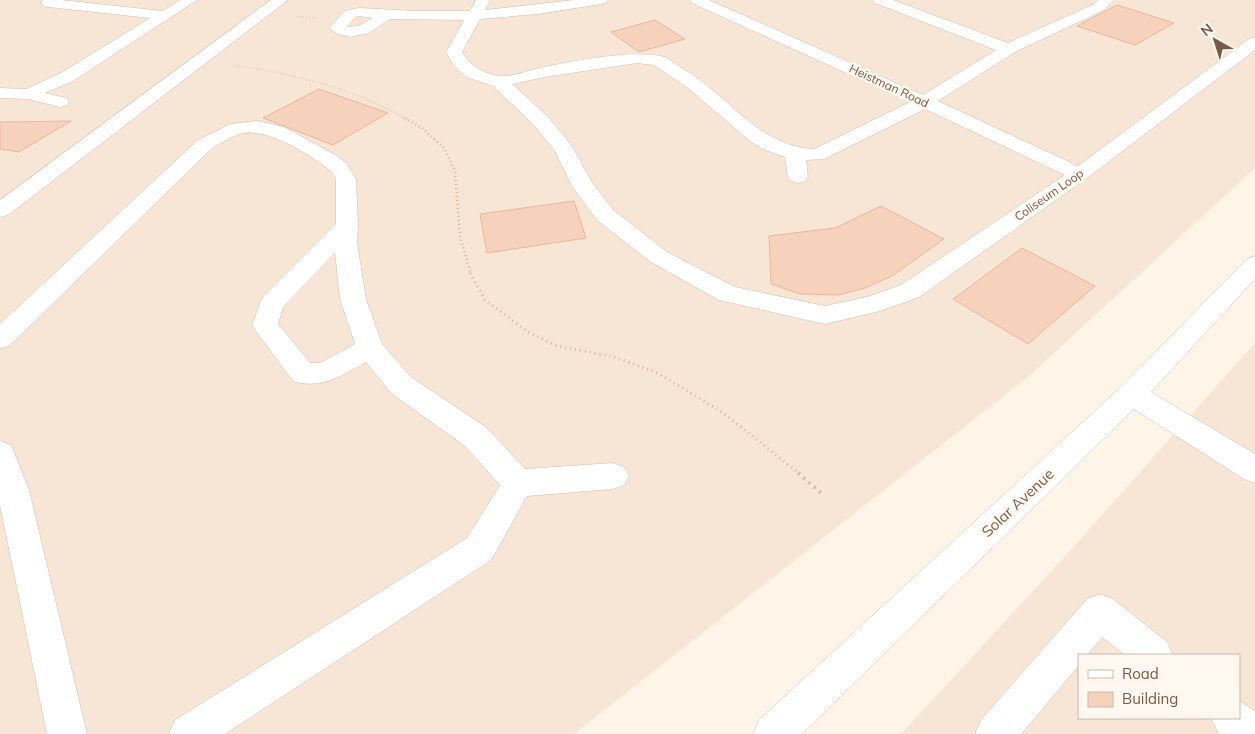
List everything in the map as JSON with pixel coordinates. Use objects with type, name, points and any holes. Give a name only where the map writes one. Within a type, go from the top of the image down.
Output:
[{"type":"street","points":[[28,94],[67,77],[162,15],[190,0]]},
{"type":"street","points":[[0,210],[256,16],[281,0]]},
{"type":"street","points":[[344,19],[350,14],[359,12],[387,14],[479,8],[565,6],[601,0]]},
{"type":"street","name":"Heistman Road","points":[[697,0],[1080,174]]},
{"type":"street","points":[[880,0],[1009,49]]},
{"type":"street","points":[[479,8],[454,52],[458,60],[472,73],[499,82],[545,72],[637,58],[659,61],[694,84],[757,137],[770,145],[795,154],[817,154],[924,102],[1009,49],[1100,7],[1106,0]]},
{"type":"street","points":[[48,2],[162,15]]},
{"type":"street","name":"Coliseum Loop","points":[[499,82],[540,120],[564,149],[583,186],[605,215],[660,257],[728,294],[824,315],[871,306],[910,291],[1080,174],[1255,42]]},
{"type":"street","points":[[0,93],[28,94],[60,102]]},
{"type":"street","points":[[0,339],[205,144],[238,121],[277,131],[330,160],[339,167],[346,179],[347,226],[345,243],[353,299],[370,348],[401,385],[476,437],[518,482]]},
{"type":"street","points":[[795,154],[798,177]]},
{"type":"street","points":[[347,226],[271,304],[265,325],[304,374],[324,373],[370,348]]},
{"type":"street","name":"Solar Avenue","points":[[773,734],[1132,394],[1255,264]]},
{"type":"street","points":[[1132,394],[1255,470]]},
{"type":"street","points":[[0,454],[13,490],[67,734]]},
{"type":"street","points":[[518,482],[613,476]]},
{"type":"street","points":[[189,734],[479,549],[518,482]]},
{"type":"street","points":[[996,734],[1100,612],[1153,654]]},
{"type":"street","points":[[1233,719],[1252,734]]},
{"type":"path","points":[[256,16],[344,19]]},
{"type":"path","points":[[198,60],[247,67],[324,85],[396,112],[421,126],[435,137],[449,155],[455,171],[459,231],[466,266],[485,300],[519,325],[553,345],[614,356],[655,371],[706,400],[758,438],[822,493]]},
{"type":"shaded area","points":[[0,0],[1255,0],[1255,168],[1029,376],[574,734],[0,734]]},
{"type":"shaded area","points":[[1255,343],[1255,734],[901,734],[1079,541]]},
{"type":"building","points":[[1117,5],[1174,23],[1135,45],[1077,26]]},
{"type":"building","points":[[655,20],[685,39],[639,52],[611,32]]},
{"type":"building","points":[[319,89],[388,113],[333,145],[263,118]]},
{"type":"building","points":[[71,121],[19,152],[0,149],[0,122]]},
{"type":"building","points":[[574,201],[586,238],[487,253],[480,214]]},
{"type":"building","points":[[881,206],[944,239],[892,276],[865,288],[838,295],[800,294],[771,284],[769,236],[835,228]]},
{"type":"building","points":[[1022,248],[1095,286],[1028,344],[953,299]]}]
